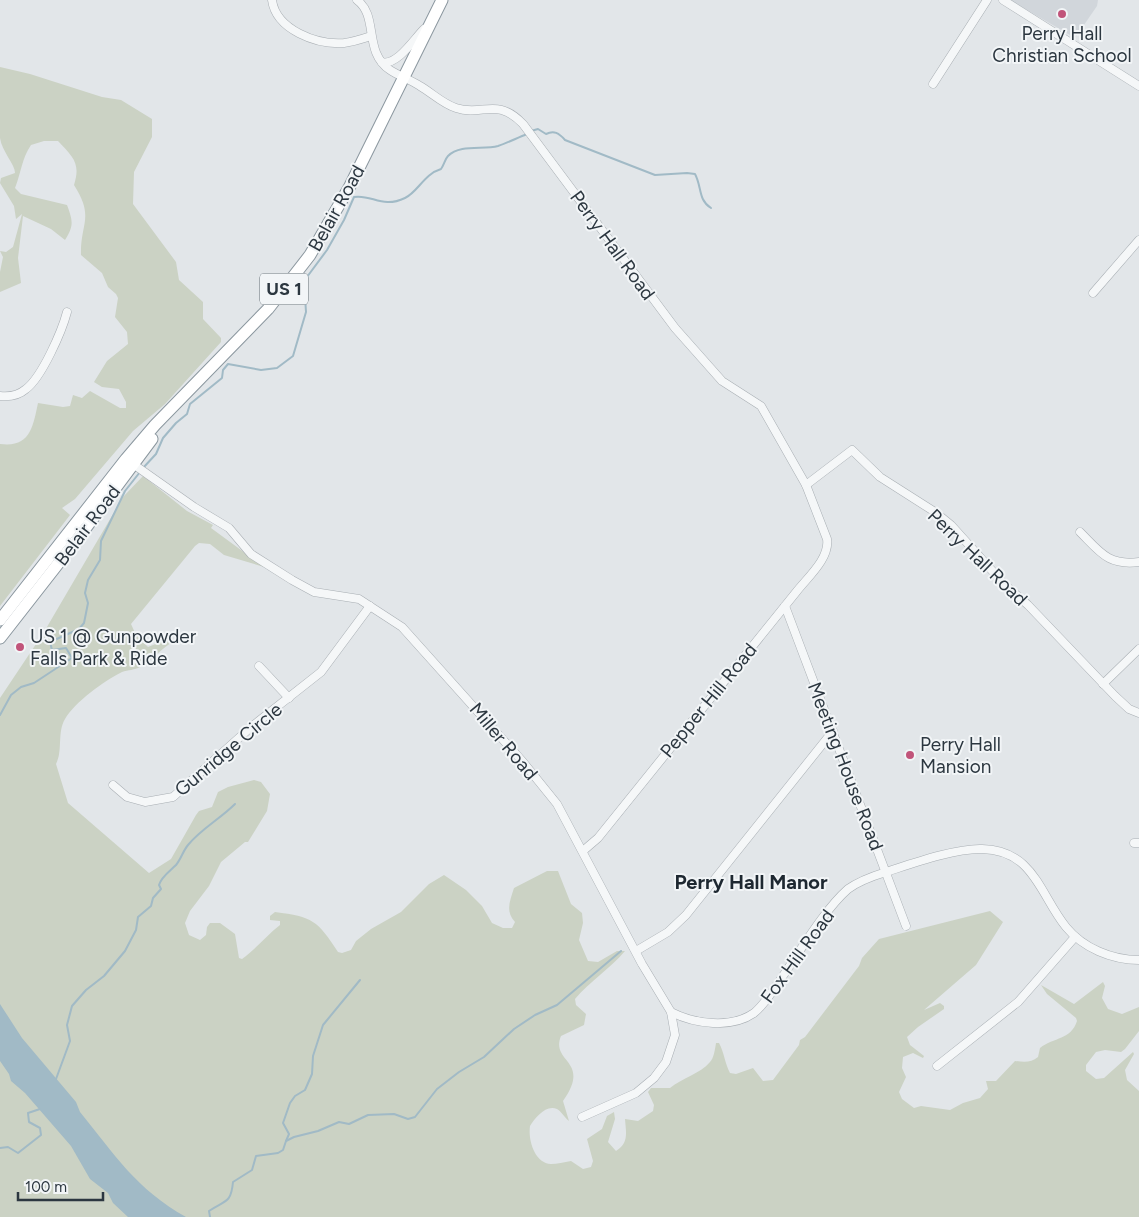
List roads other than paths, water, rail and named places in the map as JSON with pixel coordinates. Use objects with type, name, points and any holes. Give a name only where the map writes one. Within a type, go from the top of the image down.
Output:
[{"type":"highway","name":"Belair Road","points":[[0,638],[136,466],[155,425],[268,309],[310,255],[350,186],[442,0]]},
{"type":"highway","name":"Belair Road","points":[[0,620],[136,466]]},
{"type":"street","points":[[272,0],[275,13],[285,25],[312,37],[343,43],[371,36]]},
{"type":"street","points":[[357,0],[366,13],[376,55],[382,62],[389,62],[398,57],[428,26]]},
{"type":"street","points":[[933,84],[988,0]]},
{"type":"street","points":[[1003,0],[1138,83]]},
{"type":"street","name":"Perry Hall Road","points":[[382,62],[391,71],[403,76],[456,108],[492,108],[506,111],[519,119],[675,328],[722,381],[761,406],[806,485],[825,532],[828,547]]},
{"type":"street","points":[[1093,293],[1139,240]]},
{"type":"street","points":[[0,396],[18,393],[31,385],[57,340],[67,312]]},
{"type":"street","name":"Perry Hall Road","points":[[806,485],[852,450],[880,477],[936,512],[1005,585],[1028,605],[1104,684],[1129,708],[1139,713]]},
{"type":"street","name":"Miller Road","points":[[136,466],[194,507],[229,528],[259,559],[306,588],[322,594],[348,596],[370,606],[402,627],[523,762],[557,804],[584,850],[636,951],[671,1012],[675,1035],[671,1051],[660,1072],[636,1093],[582,1117]]},
{"type":"street","points":[[1080,532],[1110,560],[1121,564],[1139,562]]},
{"type":"street","name":"Pepper Hill Road","points":[[584,850],[598,838],[785,606],[825,555],[828,547]]},
{"type":"street","name":"Gunridge Circle","points":[[113,785],[127,797],[145,802],[173,797],[250,728],[321,672],[370,606]]},
{"type":"street","name":"Meeting House Road","points":[[785,606],[906,926]]},
{"type":"street","points":[[1104,684],[1139,649]]},
{"type":"street","name":"Gunridge Circle","points":[[259,666],[289,698]]},
{"type":"street","points":[[636,951],[658,940],[677,925],[832,731]]},
{"type":"street","name":"Fox Hill Road","points":[[671,1012],[688,1019],[716,1023],[739,1020],[756,1012],[843,894],[861,882],[886,872],[973,849],[989,850],[1004,854],[1031,870],[1065,926],[1082,943],[1114,957],[1139,960]]},
{"type":"street","points":[[937,1066],[1018,1002],[1075,937]]},
{"type":"water","points":[[0,1004],[22,1038],[76,1102],[80,1112],[127,1170],[153,1195],[186,1217],[128,1217],[113,1203],[108,1193],[90,1179],[71,1146],[25,1093],[11,1081],[9,1074],[0,1061]]},
{"type":"waterway","points":[[531,131],[538,129],[546,134],[556,133],[565,140],[655,175],[695,174],[702,197],[711,208]]},
{"type":"waterway","points":[[143,468],[156,454],[163,438],[187,414],[190,404],[222,378],[223,370],[228,364],[261,370],[277,368],[293,356],[306,312],[304,281],[327,250],[344,220],[354,197],[366,197],[384,202],[397,201],[410,195],[430,175],[441,169],[447,157],[453,152],[498,146],[527,134]]},
{"type":"waterway","points":[[0,715],[11,695],[21,687],[34,683],[72,658],[66,648],[52,650],[50,642],[79,629],[84,623],[88,603],[85,593],[88,580],[100,560],[101,541],[125,491],[140,472]]},
{"type":"waterway","points":[[56,1079],[70,1041],[67,1025],[72,1006],[86,990],[104,976],[125,951],[136,930],[138,917],[151,906],[153,898],[161,889],[159,885],[162,879],[176,865],[188,845],[235,804]]},
{"type":"waterway","points":[[210,1217],[209,1211],[229,1198],[233,1182],[252,1170],[256,1156],[278,1153],[283,1150],[286,1141],[294,1137],[318,1131],[339,1122],[349,1124],[368,1115],[394,1114],[408,1119],[415,1117],[437,1089],[459,1072],[484,1057],[514,1029],[535,1015],[557,1005],[621,951]]},
{"type":"waterway","points":[[286,1141],[289,1134],[283,1123],[290,1103],[295,1096],[305,1090],[312,1074],[313,1056],[323,1025],[360,980]]},
{"type":"waterway","points":[[0,1148],[8,1147],[18,1153],[41,1135],[40,1128],[29,1122],[28,1113],[40,1109]]},
{"type":"place","name":"Perry Hall Christian School","points":[[1062,14]]},
{"type":"place","name":"US 1 @ Gunpowder Falls Park & Ride","points":[[20,647]]},
{"type":"place","name":"Perry Hall Mansion","points":[[910,755]]},
{"type":"district","name":"Perry Hall Manor","points":[[751,882]]}]
